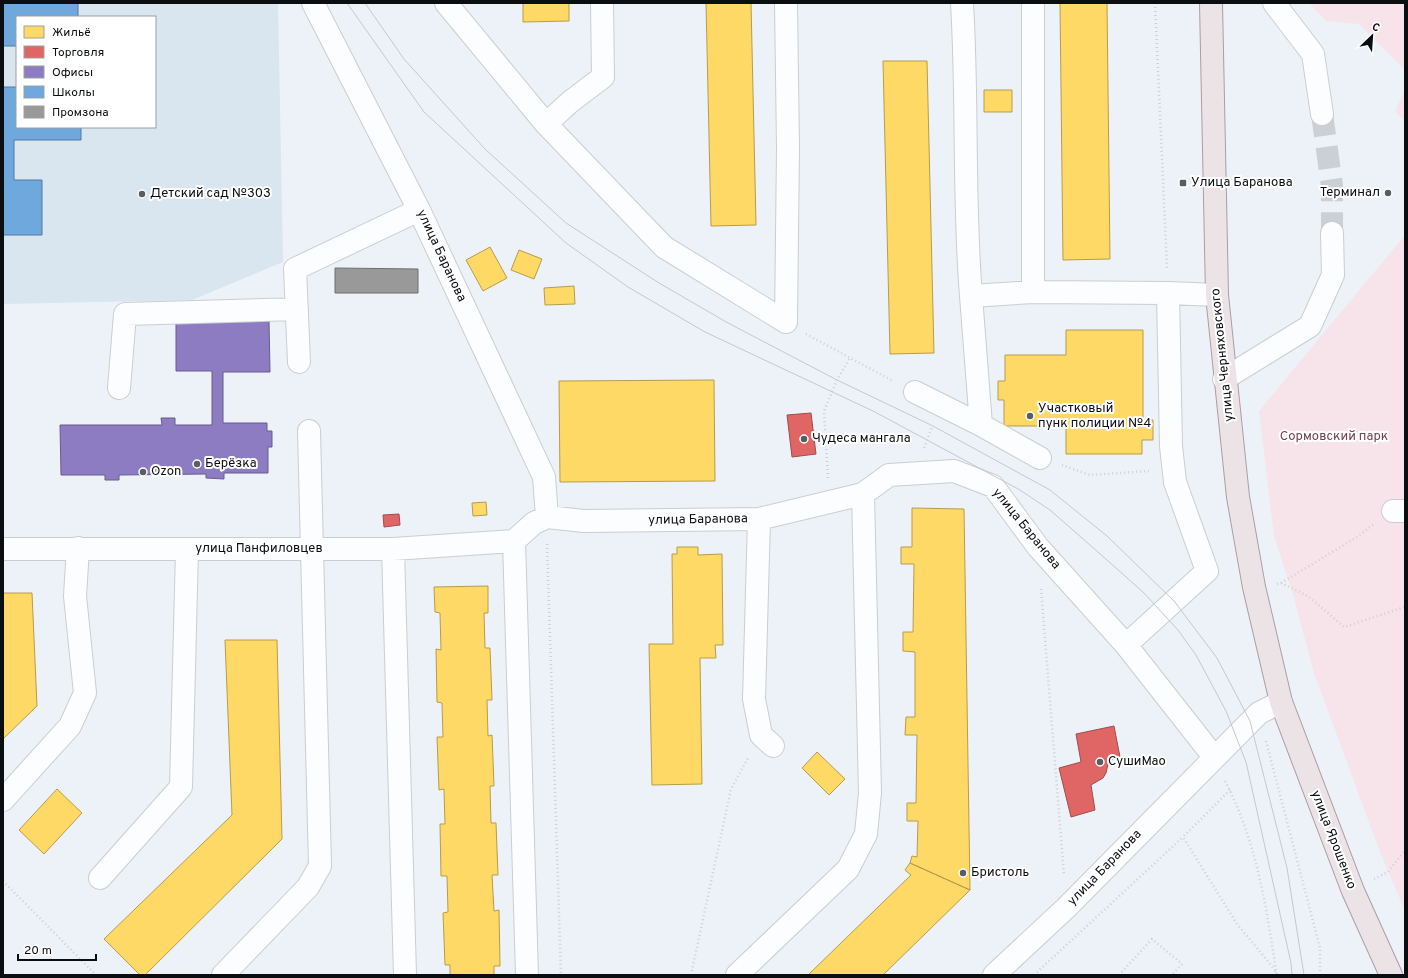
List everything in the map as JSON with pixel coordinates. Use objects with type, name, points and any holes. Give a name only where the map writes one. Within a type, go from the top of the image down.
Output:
[{"type":"main road","name":"улица Черняховского","points":[[1211,3],[1216,295],[1224,379],[1238,497],[1254,587],[1281,702]]},
{"type":"main road","name":"улица Ярошенко","points":[[1281,702],[1353,890],[1391,975]]},
{"type":"street","name":"улица Баранова","points":[[313,3],[419,210],[544,477],[546,518],[584,521],[759,519],[863,494],[890,475],[954,471],[992,486],[1038,546],[1126,645],[1214,757]]},
{"type":"street","points":[[446,3],[546,124],[664,247],[786,322]]},
{"type":"street","points":[[546,124],[570,102],[603,77],[602,3]]},
{"type":"street","points":[[786,3],[788,148],[786,322]]},
{"type":"street","points":[[962,3],[966,53],[966,237],[981,425]]},
{"type":"street","points":[[1033,3],[1033,292]]},
{"type":"street","points":[[1274,3],[1313,54],[1322,114]]},
{"type":"street","points":[[299,362],[295,269],[419,210]]},
{"type":"street","points":[[1224,379],[1310,326],[1333,275],[1332,234]]},
{"type":"street","points":[[971,296],[1033,292],[1168,293],[1216,295]]},
{"type":"street","points":[[1126,645],[1207,571],[1175,482],[1170,446],[1168,293]]},
{"type":"street","points":[[119,388],[124,314],[297,308]]},
{"type":"street","points":[[915,392],[940,406],[981,425],[1040,458]]},
{"type":"street","points":[[223,975],[308,887],[320,866],[309,431]]},
{"type":"street","points":[[736,975],[848,869],[866,834],[870,794],[863,494]]},
{"type":"street","points":[[527,975],[514,541],[534,523],[546,518]]},
{"type":"street","points":[[759,519],[754,699],[767,740]]},
{"type":"street","name":"улица Панфиловцев","points":[[3,549],[393,549],[514,541]]},
{"type":"street","points":[[3,800],[70,726],[85,693],[75,596],[78,548]]},
{"type":"street","points":[[100,878],[182,787],[187,549]]},
{"type":"street","points":[[393,549],[405,975]]},
{"type":"street","name":"улица Баранова","points":[[994,975],[1066,908],[1259,713],[1281,702]]},
{"type":"path","points":[[1155,3],[1168,293]]},
{"type":"path","points":[[786,322],[915,392]]},
{"type":"path","points":[[829,502],[824,411],[837,380],[850,358]]},
{"type":"path","points":[[915,473],[940,406]]},
{"type":"path","points":[[1040,458],[1090,475],[1174,469]]},
{"type":"path","points":[[1254,587],[1281,583],[1399,511]]},
{"type":"path","points":[[546,518],[561,975]]},
{"type":"path","points":[[1281,583],[1308,596],[1344,627],[1405,606]]},
{"type":"path","points":[[1041,586],[1066,908]]},
{"type":"path","points":[[1259,713],[1320,948],[1320,975]]},
{"type":"path","points":[[691,975],[731,789],[767,740]]},
{"type":"path","points":[[1214,757],[1230,790],[1250,841],[1265,900],[1277,975]]},
{"type":"path","points":[[1034,975],[1183,837],[1230,790]]},
{"type":"path","points":[[1183,837],[1236,924],[1276,971]]},
{"type":"path","points":[[1353,890],[1388,872],[1405,850]]},
{"type":"path","points":[[3,881],[96,975]]},
{"type":"path","points":[[1119,975],[1152,939],[1182,964],[1172,975]]},
{"type":"path","points":[[1272,975],[1276,971]]},
{"type":"shaded area","name":"Детский сад №303","points":[[3,3],[278,3],[283,262],[192,300],[3,304]]},
{"type":"green space","points":[[1309,3],[1405,3],[1405,70],[1359,24],[1326,21]]},
{"type":"green space","points":[[1405,90],[1405,122],[1395,111]]},
{"type":"green space","name":"Сормовский парк","points":[[1405,235],[1405,911],[1380,852],[1314,673],[1292,591],[1274,536],[1259,411]]},
{"type":"building: Жильё","points":[[523,3],[569,3],[569,21],[523,22]]},
{"type":"building: Жильё","points":[[706,3],[751,3],[756,225],[711,226]]},
{"type":"building: Жильё","points":[[1060,3],[1107,3],[1110,259],[1063,260]]},
{"type":"building: Жильё","points":[[883,61],[927,61],[934,353],[890,354]]},
{"type":"building: Жильё","points":[[984,90],[1012,90],[1012,112],[984,112]]},
{"type":"building: Жильё","points":[[490,247],[507,278],[483,291],[466,260]]},
{"type":"building: Жильё","points":[[519,250],[542,259],[534,279],[511,270]]},
{"type":"building: Жильё","points":[[574,286],[575,304],[545,305],[544,288]]},
{"type":"building: Жильё","points":[[1066,330],[1143,330],[1143,420],[1153,420],[1153,440],[1142,440],[1142,454],[1066,454],[1066,426],[1004,426],[1004,400],[998,400],[998,381],[1005,381],[1005,355],[1066,355]]},
{"type":"building: Жильё","points":[[714,380],[715,481],[560,482],[559,381]]},
{"type":"building: Жильё","points":[[486,502],[487,515],[473,516],[472,503]]},
{"type":"building: Жильё","points":[[912,508],[964,509],[970,890],[910,863],[912,856],[917,857],[918,821],[907,821],[907,803],[916,803],[917,735],[905,735],[906,717],[915,717],[915,652],[903,651],[903,632],[913,632],[914,564],[901,564],[901,547],[912,547]]},
{"type":"building: Жильё","points":[[677,547],[698,547],[698,555],[722,554],[723,645],[715,645],[716,658],[700,658],[702,784],[652,785],[649,644],[673,644],[672,554],[677,554]]},
{"type":"building: Жильё","points":[[488,586],[488,613],[484,613],[485,648],[490,648],[492,700],[487,700],[488,736],[492,735],[494,786],[490,786],[491,823],[496,823],[498,875],[492,875],[494,911],[499,910],[500,966],[494,966],[494,975],[450,975],[450,965],[445,965],[443,913],[448,912],[447,876],[441,876],[440,824],[445,824],[444,789],[439,790],[437,737],[443,737],[442,703],[437,702],[436,649],[441,650],[440,613],[435,612],[434,587]]},
{"type":"building: Жильё","points":[[3,593],[32,593],[37,706],[3,739]]},
{"type":"building: Жильё","points":[[225,640],[277,640],[282,839],[145,975],[140,975],[104,939],[232,815]]},
{"type":"building: Жильё","points":[[817,752],[845,779],[829,795],[802,768]]},
{"type":"building: Жильё","points":[[57,789],[82,813],[44,854],[19,830]]},
{"type":"building: Жильё","points":[[910,863],[970,890],[883,975],[808,975],[911,875],[905,870]]},
{"type":"building: Торговля","points":[[811,413],[816,454],[792,457],[787,415]]},
{"type":"building: Торговля","points":[[399,514],[400,525],[384,527],[383,515]]},
{"type":"building: Торговля","points":[[1114,726],[1120,757],[1109,760],[1106,773],[1103,778],[1091,785],[1095,810],[1071,817],[1059,768],[1081,762],[1076,734]]},
{"type":"building: Офисы","points":[[269,321],[270,372],[223,372],[223,423],[267,423],[267,431],[272,431],[272,447],[268,447],[268,473],[224,473],[224,479],[206,478],[206,474],[119,475],[119,480],[105,480],[105,475],[61,475],[60,425],[162,425],[161,418],[175,418],[175,425],[212,425],[212,371],[176,371],[176,322]]},
{"type":"building: Школы","points":[[3,3],[78,3],[78,16],[16,16],[16,46],[3,46]]},
{"type":"building: Школы","points":[[3,87],[16,87],[16,128],[81,128],[81,140],[14,140],[14,180],[42,180],[42,235],[3,235]]},
{"type":"building: Промзона","points":[[335,268],[418,269],[418,293],[335,293]]},
{"type":"tunnel","points":[[1322,114],[1332,186],[1332,233]]},
{"type":"tram line","points":[[347,3],[424,112],[566,243],[628,287],[705,332],[875,412],[1020,490],[1050,510],[1143,592],[1178,630],[1196,655],[1226,711],[1246,762],[1291,963],[1292,975]]},
{"type":"tram line","points":[[365,3],[404,59],[485,149],[566,223],[659,283],[728,323],[837,380],[933,426],[1050,490],[1107,536],[1174,601],[1217,658],[1250,721],[1287,868],[1304,975]]},
{"type":"place","name":"Улица Баранова","points":[[1183,183]]},
{"type":"place","name":"Терминал","points":[[1388,193]]},
{"type":"place","name":"Детский сад №303","points":[[142,194]]},
{"type":"place","name":"Участковый пунк полиции №4","points":[[1030,416]]},
{"type":"place","name":"Чудеса мангала","points":[[804,439]]},
{"type":"place","name":"Берёзка","points":[[197,464]]},
{"type":"place","name":"Ozon","points":[[143,472]]},
{"type":"place","name":"СушиМао","points":[[1100,762]]},
{"type":"place","name":"Бристоль","points":[[963,873]]}]
